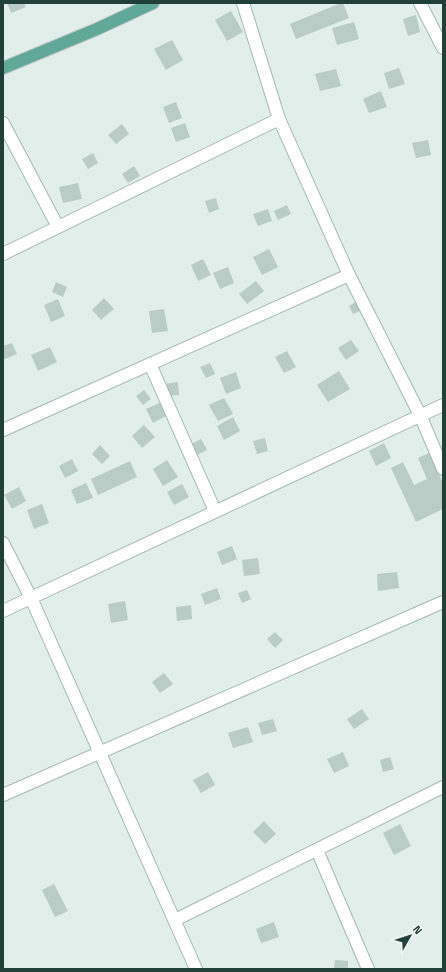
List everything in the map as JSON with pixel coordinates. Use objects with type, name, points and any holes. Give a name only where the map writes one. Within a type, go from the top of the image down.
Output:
[{"type":"main road","points":[[3,68],[97,29],[153,3]]},
{"type":"street","points":[[243,3],[279,119],[349,275],[420,415],[443,469]]},
{"type":"street","points":[[420,3],[443,48]]},
{"type":"street","points":[[3,254],[279,119]]},
{"type":"street","points":[[3,123],[58,227]]},
{"type":"street","points":[[3,430],[349,275]]},
{"type":"street","points":[[150,364],[215,511]]},
{"type":"street","points":[[3,611],[443,404]]},
{"type":"street","points":[[3,543],[31,598],[196,969]]},
{"type":"street","points":[[3,795],[443,602]]},
{"type":"street","points":[[174,920],[443,787]]},
{"type":"street","points":[[317,850],[368,969]]},
{"type":"building","points":[[7,3],[24,3],[26,7],[11,13]]},
{"type":"building","points":[[343,3],[349,18],[296,39],[290,24]]},
{"type":"building","points":[[231,11],[243,32],[227,41],[215,20]]},
{"type":"building","points":[[416,15],[420,32],[408,36],[403,19]]},
{"type":"building","points":[[354,22],[359,39],[337,45],[332,28]]},
{"type":"building","points":[[172,40],[183,60],[166,70],[154,49]]},
{"type":"building","points":[[399,68],[405,84],[389,89],[384,73]]},
{"type":"building","points":[[336,69],[341,86],[320,91],[315,74]]},
{"type":"building","points":[[381,91],[387,107],[369,113],[363,99]]},
{"type":"building","points":[[176,102],[182,118],[169,123],[163,107]]},
{"type":"building","points":[[185,123],[190,137],[176,142],[171,128]]},
{"type":"building","points":[[122,124],[129,134],[116,144],[108,135]]},
{"type":"building","points":[[428,140],[431,155],[416,158],[412,143]]},
{"type":"building","points":[[93,153],[98,163],[88,169],[82,159]]},
{"type":"building","points":[[134,166],[140,176],[128,183],[122,174]]},
{"type":"building","points":[[78,183],[82,199],[63,203],[59,187]]},
{"type":"building","points":[[216,198],[219,209],[209,213],[205,201]]},
{"type":"building","points":[[287,205],[291,214],[278,220],[274,211]]},
{"type":"building","points":[[268,209],[272,221],[258,226],[253,214]]},
{"type":"building","points":[[269,249],[278,267],[262,275],[253,257]]},
{"type":"building","points":[[203,259],[211,275],[198,281],[191,265]]},
{"type":"building","points":[[228,267],[234,283],[220,289],[213,273]]},
{"type":"building","points":[[256,281],[264,291],[247,304],[239,294]]},
{"type":"building","points":[[56,282],[67,287],[63,297],[52,292]]},
{"type":"building","points":[[104,298],[114,309],[101,320],[92,310]]},
{"type":"building","points":[[58,299],[65,316],[51,322],[44,305]]},
{"type":"building","points":[[357,301],[362,310],[353,314],[349,306]]},
{"type":"building","points":[[164,309],[168,331],[152,333],[149,311]]},
{"type":"building","points":[[351,340],[359,351],[346,360],[338,348]]},
{"type":"building","points":[[12,343],[17,354],[3,360],[3,346]]},
{"type":"building","points":[[50,347],[57,362],[38,371],[31,355]]},
{"type":"building","points":[[287,351],[296,367],[284,373],[275,357]]},
{"type":"building","points":[[210,363],[215,374],[206,378],[200,367]]},
{"type":"building","points":[[339,371],[350,389],[328,402],[317,385]]},
{"type":"building","points":[[236,372],[241,388],[226,394],[220,378]]},
{"type":"building","points":[[178,382],[179,395],[166,396],[164,384]]},
{"type":"building","points":[[144,390],[151,399],[143,405],[136,396]]},
{"type":"building","points":[[224,398],[233,414],[218,421],[209,405]]},
{"type":"building","points":[[162,402],[168,415],[153,423],[146,409]]},
{"type":"building","points":[[233,417],[240,431],[224,440],[217,426]]},
{"type":"building","points":[[144,425],[155,437],[142,448],[132,436]]},
{"type":"building","points":[[265,438],[268,451],[257,454],[253,441]]},
{"type":"building","points":[[201,439],[207,450],[195,456],[189,445]]},
{"type":"building","points":[[384,443],[391,458],[376,466],[369,451]]},
{"type":"building","points":[[100,445],[110,456],[102,464],[92,454]]},
{"type":"building","points":[[429,453],[443,483],[443,509],[416,522],[391,468],[403,462],[414,485],[427,479],[418,458]]},
{"type":"building","points":[[72,459],[78,471],[65,478],[59,466]]},
{"type":"building","points":[[167,460],[178,477],[163,486],[153,469]]},
{"type":"building","points":[[130,461],[137,477],[98,495],[91,479]]},
{"type":"building","points":[[86,483],[93,498],[77,504],[71,490]]},
{"type":"building","points":[[182,484],[189,497],[174,505],[167,492]]},
{"type":"building","points":[[19,487],[26,501],[12,509],[4,495]]},
{"type":"building","points":[[42,504],[49,523],[34,529],[27,510]]},
{"type":"building","points":[[232,546],[237,559],[222,565],[217,552]]},
{"type":"building","points":[[258,558],[260,574],[244,576],[242,560]]},
{"type":"building","points":[[397,572],[399,588],[378,591],[377,574]]},
{"type":"building","points":[[217,588],[221,599],[205,605],[201,594]]},
{"type":"building","points":[[247,590],[251,599],[242,603],[238,593]]},
{"type":"building","points":[[125,601],[128,620],[111,623],[108,604]]},
{"type":"building","points":[[191,605],[192,619],[177,621],[176,607]]},
{"type":"building","points":[[275,632],[283,640],[275,648],[267,639]]},
{"type":"building","points":[[164,673],[173,684],[160,693],[152,682]]},
{"type":"building","points":[[362,709],[369,719],[354,729],[347,719]]},
{"type":"building","points":[[273,719],[277,731],[262,735],[258,723]]},
{"type":"building","points":[[248,727],[253,742],[233,748],[228,733]]},
{"type":"building","points":[[343,752],[349,766],[334,773],[327,759]]},
{"type":"building","points":[[390,757],[394,769],[383,772],[380,760]]},
{"type":"building","points":[[208,772],[215,785],[201,793],[193,780]]},
{"type":"building","points":[[264,821],[276,834],[265,844],[253,832]]},
{"type":"building","points":[[400,824],[411,846],[394,855],[383,833]]},
{"type":"building","points":[[54,884],[68,911],[55,917],[42,890]]},
{"type":"building","points":[[274,922],[279,937],[261,943],[256,929]]},
{"type":"building","points":[[335,960],[348,961],[348,969],[334,969]]}]
